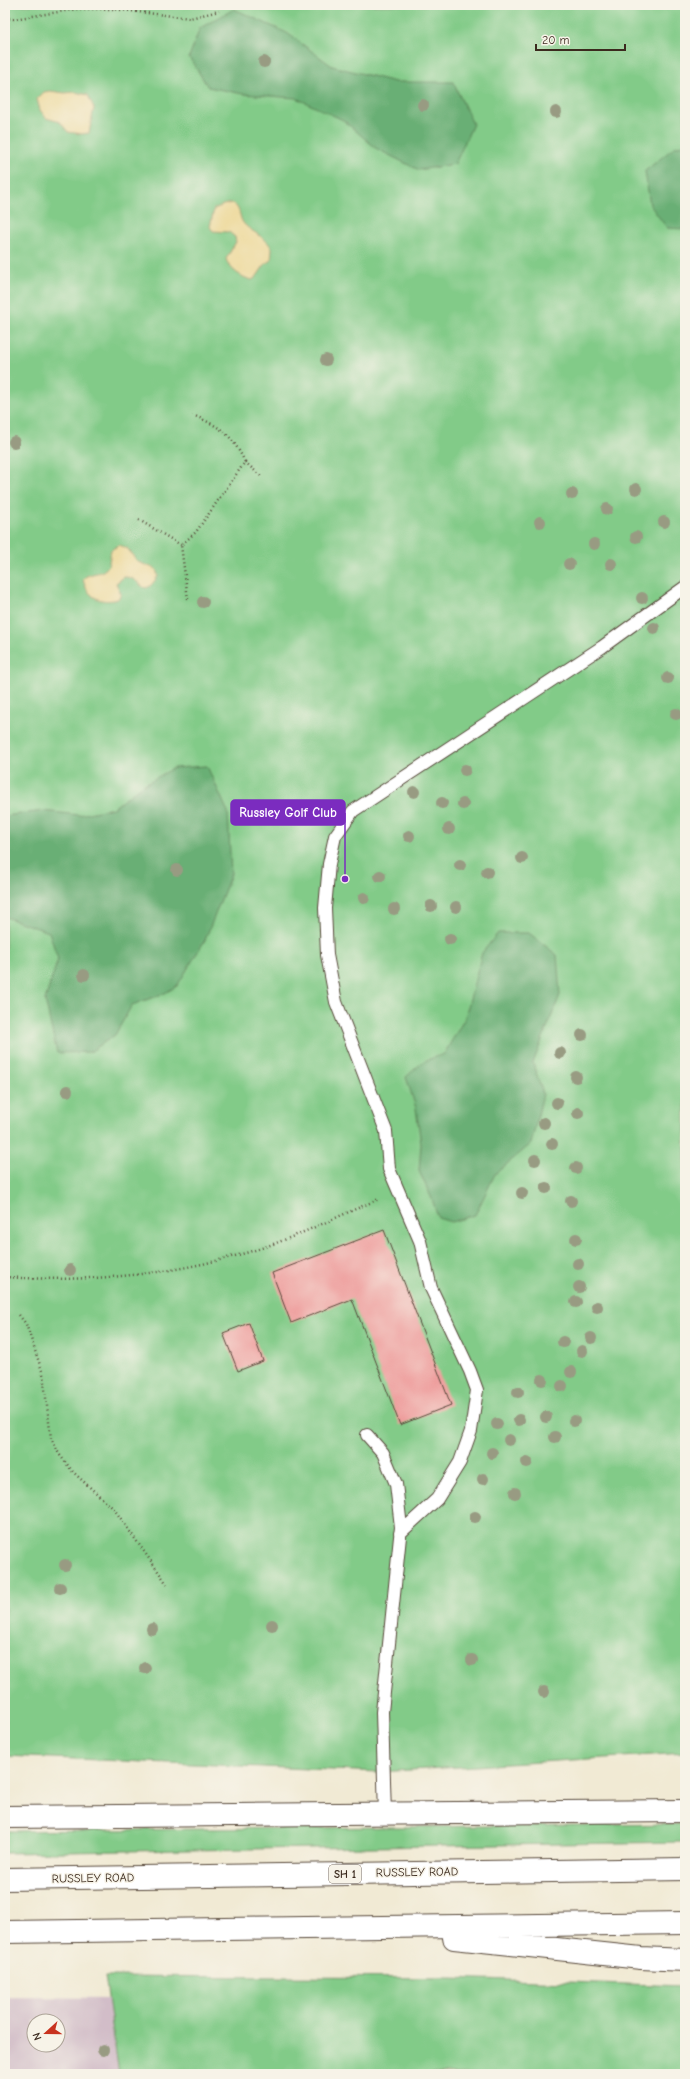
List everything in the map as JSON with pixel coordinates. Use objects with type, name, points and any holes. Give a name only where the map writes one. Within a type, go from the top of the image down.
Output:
[{"type":"highway","points":[[5,1817],[385,1815],[685,1811]]},
{"type":"highway","name":"RUSSLEY ROAD","points":[[5,1879],[685,1869]]},
{"type":"highway","points":[[5,1932],[685,1923]]},
{"type":"highway","points":[[362,1928],[641,1958],[685,1960]]},
{"type":"lane","points":[[400,1533],[437,1499],[460,1462],[471,1431],[477,1390],[470,1371],[431,1288],[420,1241],[389,1169],[386,1131],[336,1002],[327,955],[325,908],[329,864],[335,836],[353,812],[602,647],[685,587]]},
{"type":"lane","points":[[367,1435],[383,1453],[396,1484],[400,1533],[382,1712],[385,1815]]},
{"type":"path","points":[[5,18],[13,19],[78,9],[113,9],[190,18],[219,11]]},
{"type":"path","points":[[193,415],[220,428],[228,434],[245,462],[262,477]]},
{"type":"path","points":[[181,545],[196,532],[245,462]]},
{"type":"path","points":[[139,520],[181,545]]},
{"type":"path","points":[[181,545],[188,599]]},
{"type":"path","points":[[5,1277],[51,1280],[162,1272],[202,1265],[276,1243],[398,1191]]},
{"type":"path","points":[[19,1315],[26,1324],[43,1374],[51,1438],[59,1454],[73,1472],[114,1509],[167,1584]]},
{"type":"shaded area","points":[[5,1997],[108,1998],[119,2074],[5,2074]]},
{"type":"green space","points":[[5,5],[685,5],[685,1753],[379,1772],[5,1756]]},
{"type":"green space","points":[[234,9],[287,33],[332,66],[395,82],[453,82],[473,124],[455,164],[419,170],[377,149],[343,120],[296,98],[243,94],[208,87],[189,57],[200,28]]},
{"type":"green space","points":[[685,145],[685,229],[667,228],[650,205],[645,171],[676,146]]},
{"type":"green space","points":[[207,766],[228,812],[231,874],[205,940],[177,986],[165,993],[132,1005],[115,1035],[90,1052],[57,1053],[45,1000],[58,959],[49,932],[5,917],[5,816],[43,811],[79,815],[113,808],[143,785],[174,768]]},
{"type":"green space","points":[[498,933],[529,933],[557,955],[560,995],[533,1063],[543,1094],[531,1144],[495,1174],[475,1215],[451,1222],[438,1218],[432,1199],[419,1171],[421,1144],[416,1108],[406,1077],[424,1061],[444,1054],[465,1018],[482,953]]},
{"type":"green space","points":[[685,1824],[685,1842],[5,1853],[5,1831]]},
{"type":"green space","points":[[105,1976],[451,1978],[685,1986],[685,2074],[119,2074]]},
{"type":"sand","points":[[50,91],[65,93],[75,92],[88,95],[94,108],[89,133],[82,134],[68,132],[60,122],[46,118],[40,110],[37,99],[44,92]]},
{"type":"sand","points":[[232,203],[239,210],[244,224],[263,238],[272,249],[271,260],[252,280],[236,272],[226,259],[236,242],[235,237],[229,232],[213,231],[210,227],[214,209]]},
{"type":"sand","points":[[119,545],[127,548],[138,562],[156,569],[158,576],[152,584],[145,588],[135,580],[124,577],[116,583],[121,594],[118,599],[106,601],[100,600],[91,595],[83,579],[89,575],[103,571],[109,564],[111,550]]},
{"type":"building","points":[[384,1230],[451,1405],[400,1425],[352,1299],[291,1323],[272,1273]]},
{"type":"building","points":[[249,1323],[263,1361],[238,1371],[223,1333]]},
{"type":"place","name":"Russley Golf Club","points":[[345,879]]}]
